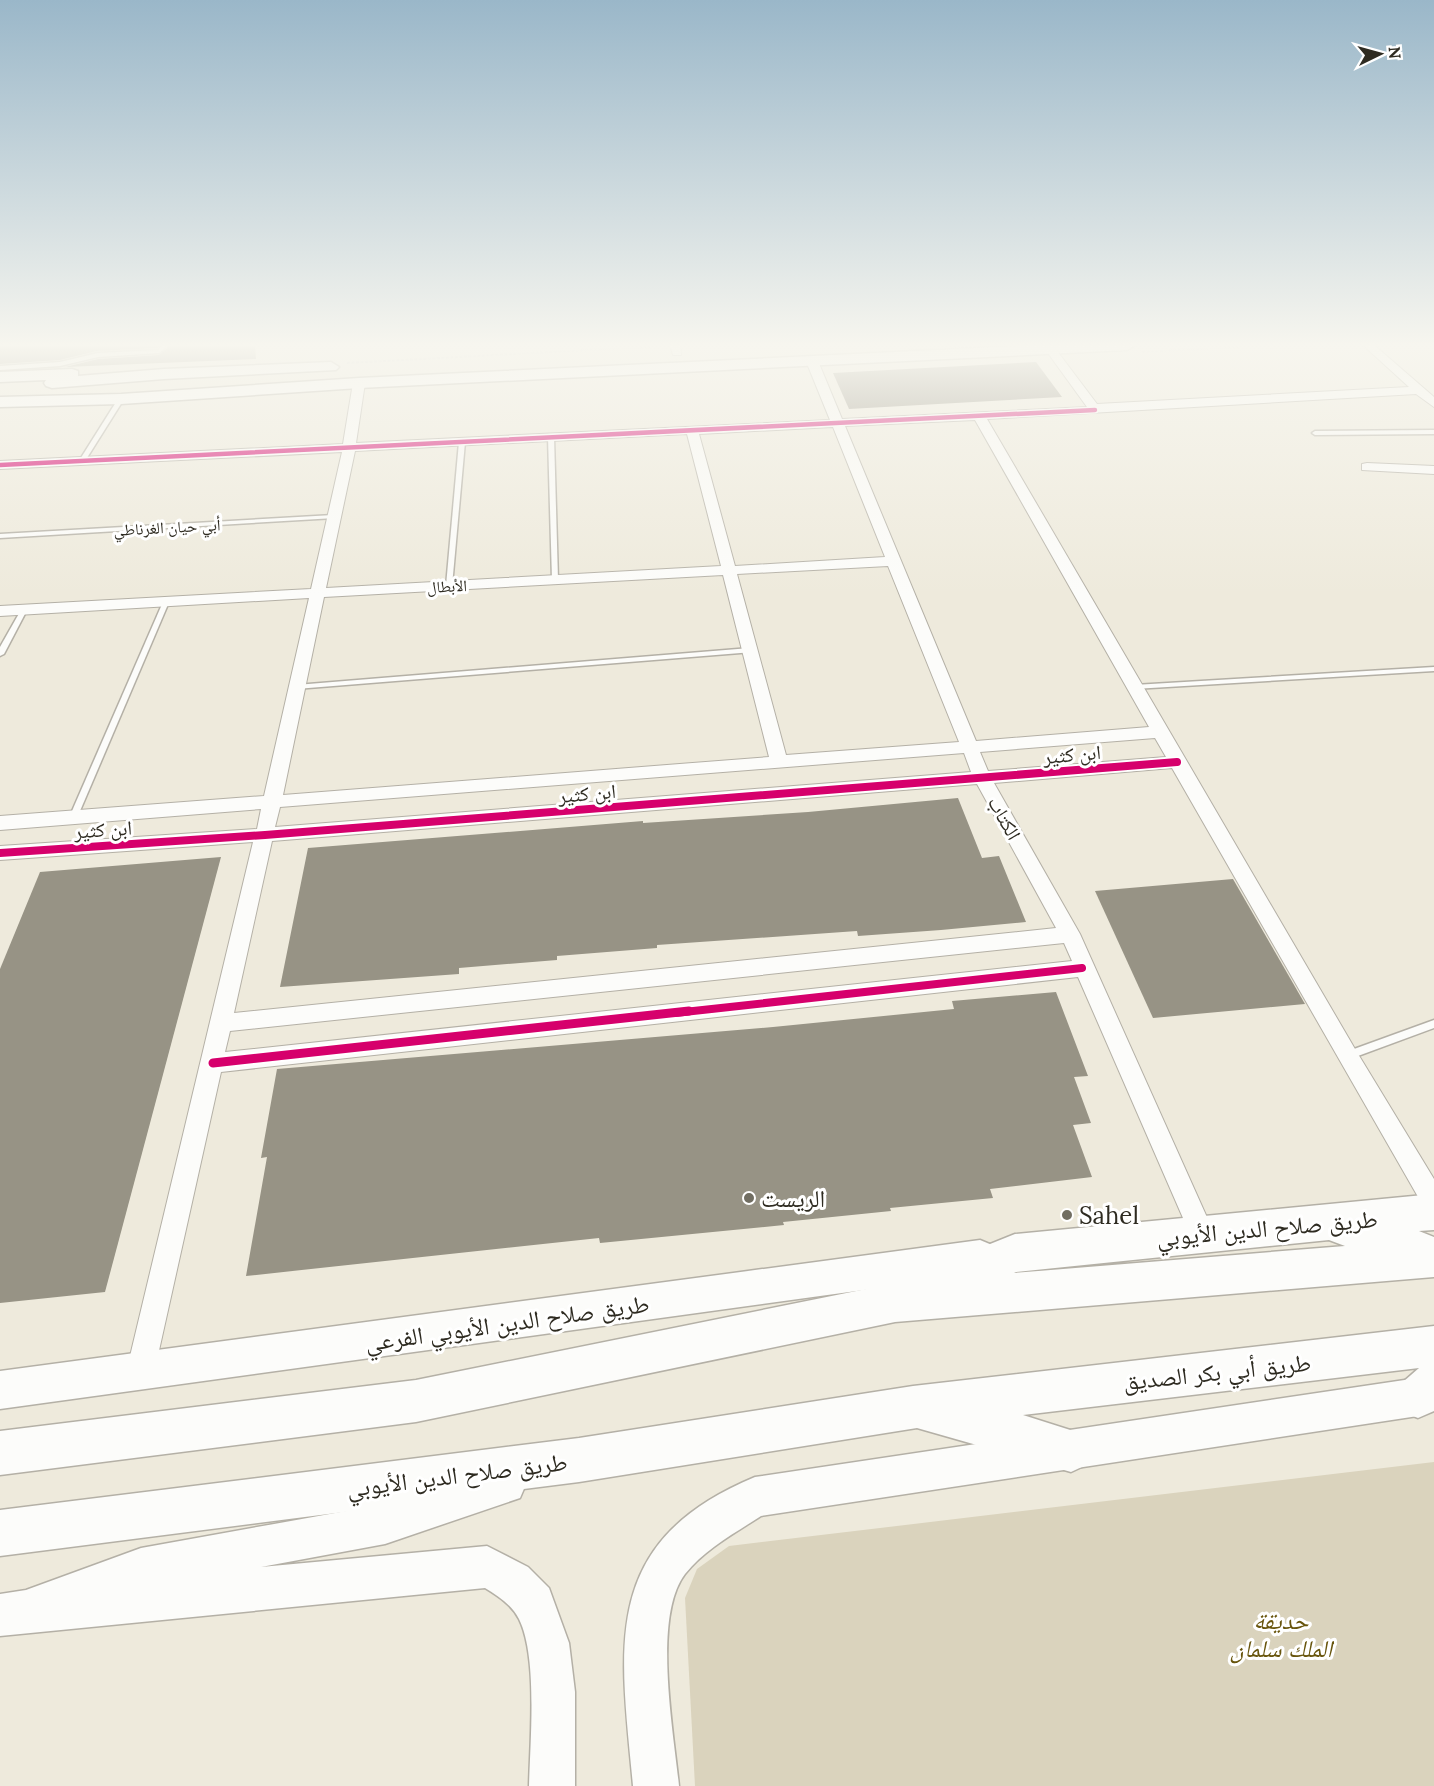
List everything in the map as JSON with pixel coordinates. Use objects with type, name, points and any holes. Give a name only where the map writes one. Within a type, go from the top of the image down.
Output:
[{"type":"main road","name":"طريق صلاح الدين الأيوبي","points":[[895,1302],[1015,1252],[1434,1212]]},
{"type":"main road","points":[[1326,1222],[1434,1256]]},
{"type":"main road","name":"طريق صلاح الدين الأيوبي الفرعي","points":[[0,1390],[140,1373],[1015,1252]]},
{"type":"main road","name":"طريق صلاح الدين الأيوبي","points":[[0,1454],[416,1401],[895,1302],[1434,1256]]},
{"type":"main road","name":"طريق أبي بكر الصديق","points":[[999,1396],[1434,1346]]},
{"type":"main road","points":[[656,1786],[646,1651],[651,1605],[662,1572],[679,1551],[706,1528],[755,1497],[1071,1450],[1429,1392]]},
{"type":"main road","name":"طريق صلاح الدين الأيوبي","points":[[0,1533],[579,1460],[913,1407],[999,1396]]},
{"type":"main road","name":"طريق صلاح الدين الأيوبي","points":[[913,1407],[1071,1450]]},
{"type":"main road","points":[[13,1613],[141,1569],[385,1524],[579,1460]]},
{"type":"main road","points":[[13,1613],[487,1567],[510,1578],[533,1601],[538,1613],[552,1682],[552,1786]]},
{"type":"street","points":[[140,1373],[265,835],[352,428]]},
{"type":"street","points":[[0,465],[727,428]]},
{"type":"street","name":"الكتاب","points":[[841,428],[982,777],[1070,934],[1082,968],[1202,1233]]},
{"type":"street","points":[[986,428],[1347,1056],[1434,1201]]},
{"type":"street","points":[[692,430],[779,762]]},
{"type":"street","points":[[1367,467],[1434,470]]},
{"type":"street","name":"الأبطال","points":[[0,611],[894,561]]},
{"type":"street","name":"ابن كثير","points":[[2,828],[73,818],[1160,732]]},
{"type":"street","name":"ابن كثير","points":[[0,853],[265,835],[1177,762]]},
{"type":"street","points":[[222,1023],[1070,934]]},
{"type":"street","points":[[213,1063],[1082,968]]},
{"type":"lane","points":[[82,461],[103,428]]},
{"type":"lane","points":[[1315,433],[1434,432]]},
{"type":"lane","points":[[551,438],[555,580]]},
{"type":"lane","points":[[449,586],[462,442]]},
{"type":"lane","name":"أبي حيان الغرناطي","points":[[0,536],[333,517]]},
{"type":"lane","points":[[73,818],[166,602]]},
{"type":"lane","points":[[0,654],[24,610]]},
{"type":"lane","points":[[296,687],[750,650]]},
{"type":"lane","points":[[1134,687],[1434,669]]},
{"type":"lane","points":[[1347,1056],[1434,1024]]},
{"type":"green space","name":"حديقة الملك سلمان","points":[[1434,1462],[1434,1786],[695,1786],[685,1598],[697,1569],[729,1546]]},
{"type":"building","points":[[958,798],[982,858],[999,856],[1026,922],[858,936],[857,931],[657,945],[657,948],[557,956],[557,960],[459,968],[459,974],[280,987],[308,848],[643,821],[643,823],[808,812]]},
{"type":"building","points":[[221,857],[105,1292],[0,1303],[0,969],[40,872]]},
{"type":"building","points":[[1233,879],[1305,1004],[1153,1018],[1095,891]]},
{"type":"building","points":[[1056,992],[1088,1076],[1074,1077],[1091,1123],[1073,1125],[1092,1177],[990,1189],[993,1198],[890,1208],[891,1211],[783,1222],[784,1225],[600,1243],[599,1238],[246,1276],[267,1157],[261,1158],[277,1069],[773,1027],[954,1009],[952,1001]]},
{"type":"cycle path","points":[[0,465],[730,428]]},
{"type":"cycle path","points":[[0,853],[265,835],[1177,762]]},
{"type":"cycle path","points":[[213,1063],[1082,968]]},
{"type":"place","name":"الريست","points":[[749,1198]]},
{"type":"place","name":"Sahel","points":[[1067,1215]]}]
